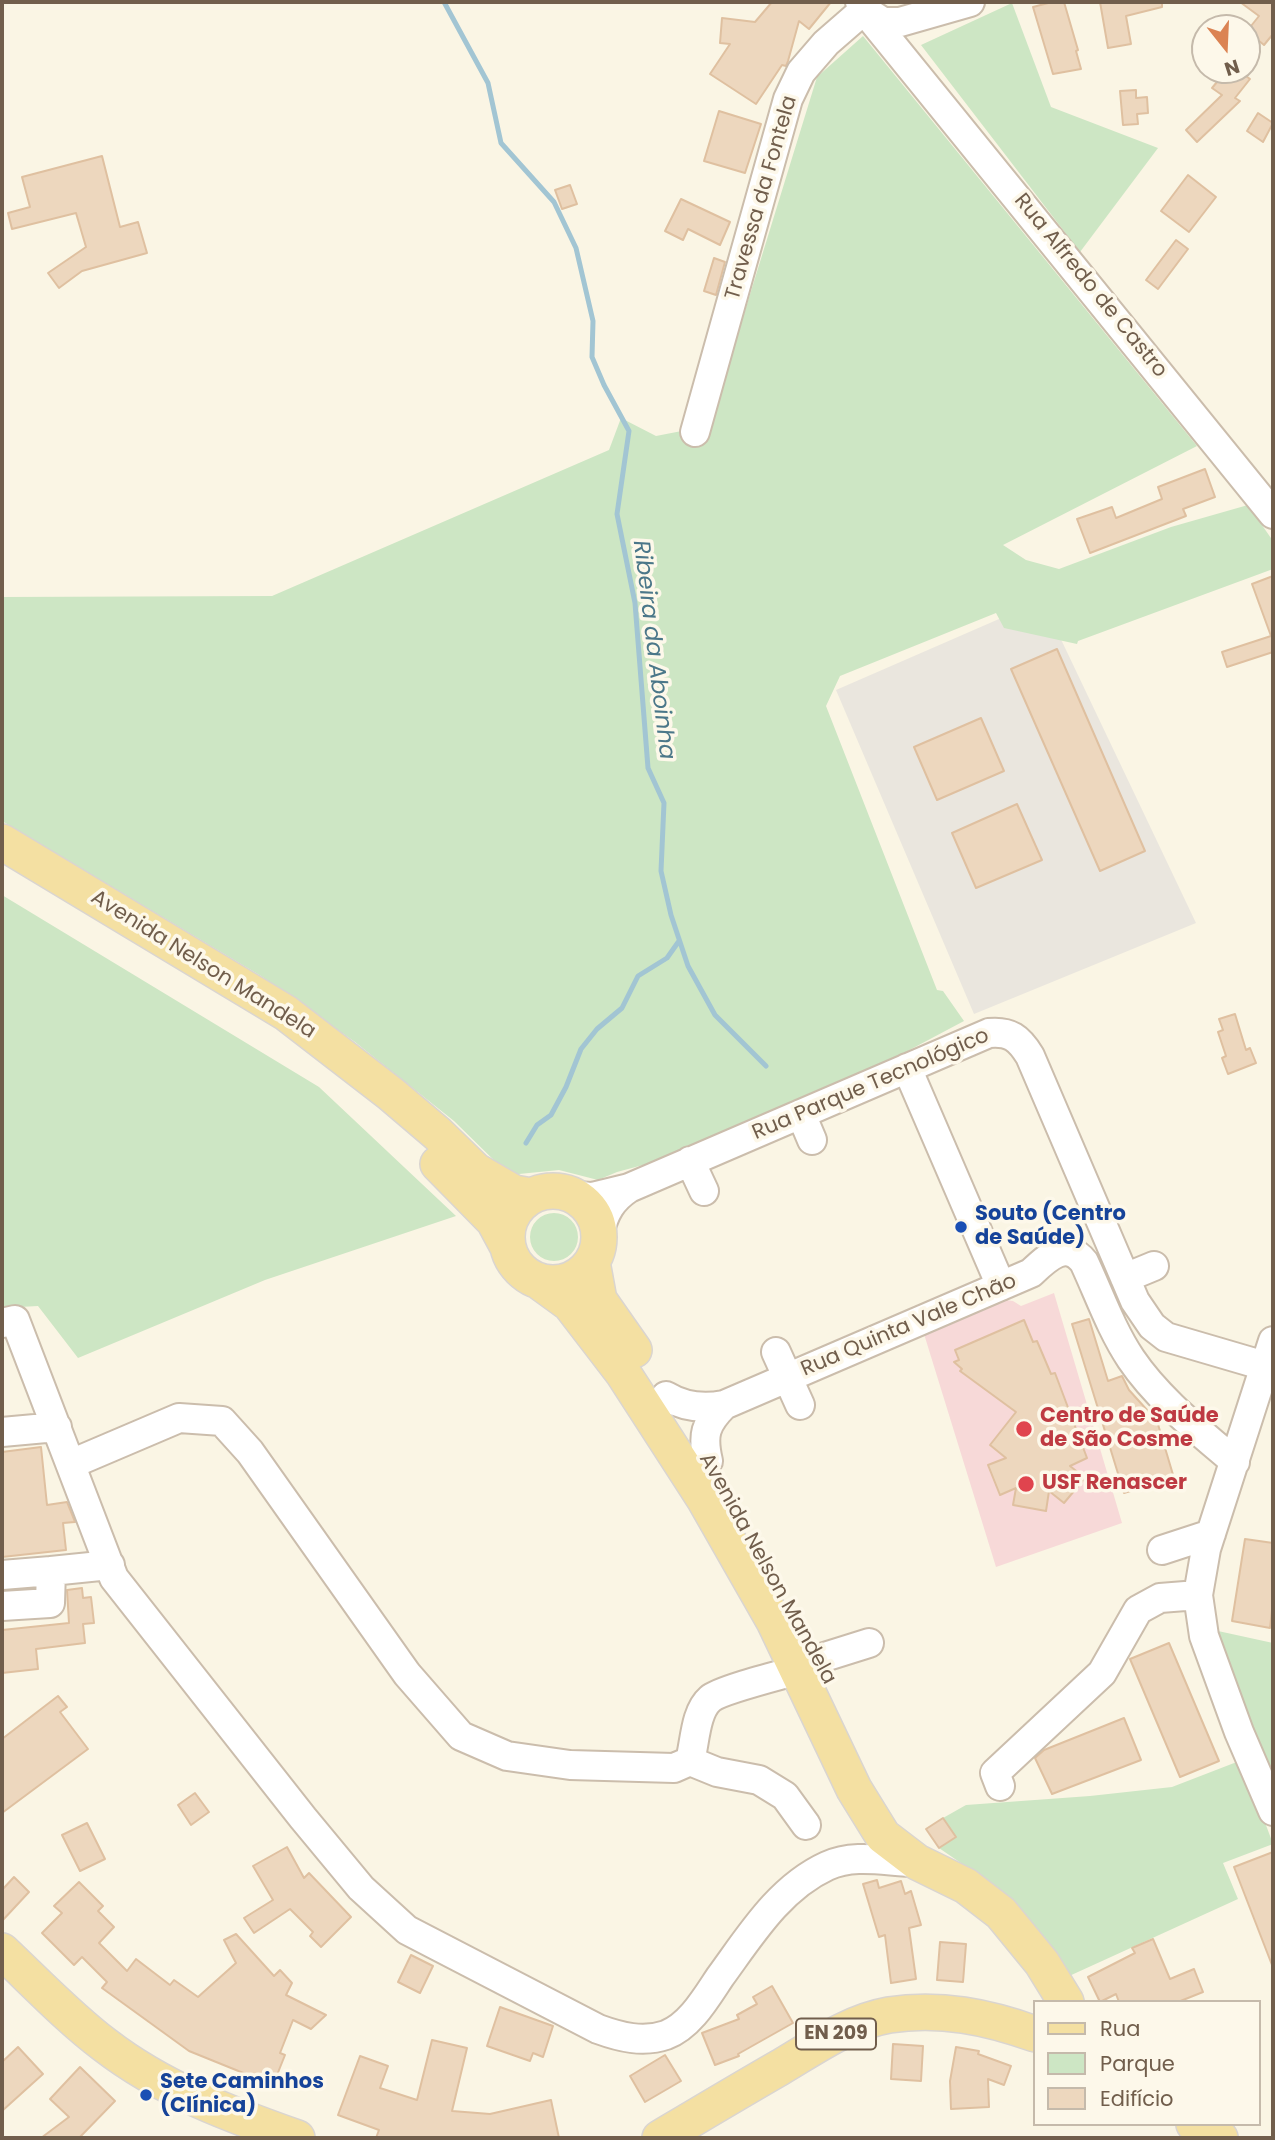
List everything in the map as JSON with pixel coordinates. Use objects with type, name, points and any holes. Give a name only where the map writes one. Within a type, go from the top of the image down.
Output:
[{"type":"main road","name":"Avenida Nelson Mandela","points":[[2,842],[286,1013],[332,1046],[438,1133],[476,1171],[514,1193],[531,1196]]},
{"type":"main road","name":"Avenida Nelson Mandela","points":[[2,868],[240,1010],[313,1060],[429,1155],[494,1221],[508,1247]]},
{"type":"main road","points":[[546,1191],[561,1191],[575,1196],[592,1212],[596,1248],[581,1273],[552,1283],[537,1280],[514,1261],[508,1247],[507,1232],[511,1217],[531,1196],[546,1191]]},
{"type":"main road","name":"Avenida Nelson Mandela","points":[[596,1248],[599,1300],[708,1461],[772,1573],[808,1665],[833,1746],[868,1814],[883,1836],[931,1868]]},
{"type":"main road","name":"Avenida Nelson Mandela","points":[[537,1280],[570,1304],[631,1384],[705,1500],[774,1621],[808,1665],[881,1801],[900,1830],[931,1868]]},
{"type":"main road","points":[[931,1868],[967,1886],[1001,1913],[1045,1967],[1065,2000]]},
{"type":"main road","points":[[2,1951],[104,2045],[162,2083],[223,2112],[297,2138]]},
{"type":"main road","points":[[1045,1967],[1050,1992],[1047,2000]]},
{"type":"main road","name":"EN 209","points":[[660,2138],[837,2034],[886,2016],[918,2012],[952,2013],[1026,2025]]},
{"type":"main road","points":[[1198,2126],[1220,2138]]},
{"type":"street","points":[[862,6],[883,22],[900,22],[970,2]]},
{"type":"street","name":"Rua Alfredo de Castro","points":[[862,6],[1273,514]]},
{"type":"street","name":"Travessa da Fontela","points":[[695,432],[788,99],[800,72],[862,6]]},
{"type":"street","points":[[906,59],[906,33],[923,15]]},
{"type":"street","name":"Rua Parque Tecnológico","points":[[575,1196],[592,1198],[628,1188],[989,1033],[1010,1034],[1021,1041],[1030,1056],[1135,1301],[1152,1326],[1166,1337],[1269,1353]]},
{"type":"street","points":[[907,1068],[1001,1286]]},
{"type":"street","points":[[800,1114],[812,1140]]},
{"type":"street","points":[[690,1161],[704,1191]]},
{"type":"street","name":"Rua Parque Tecnológico","points":[[596,1248],[608,1207],[628,1188]]},
{"type":"street","name":"Rua Quinta Vale Chão","points":[[666,1396],[690,1406],[708,1408],[724,1405],[782,1365],[1001,1286],[1031,1273],[1049,1256],[1066,1251],[1078,1254],[1084,1262],[1117,1335],[1132,1360],[1155,1389],[1235,1462]]},
{"type":"street","points":[[1125,1278],[1154,1266]]},
{"type":"street","points":[[2,1322],[15,1320],[114,1578],[361,1888],[407,1930],[598,2029],[617,2036],[646,2040],[668,2034],[684,2024],[702,2004],[755,1928],[786,1894],[809,1876],[830,1865],[857,1859],[931,1868]]},
{"type":"street","points":[[1269,1353],[1206,1549],[1198,1595],[1204,1636],[1239,1732],[1273,1811]]},
{"type":"street","points":[[782,1365],[800,1405]]},
{"type":"street","points":[[708,1461],[705,1434],[709,1420],[724,1405]]},
{"type":"street","points":[[71,1464],[179,1418],[222,1422],[250,1452],[407,1674],[461,1736],[507,1756],[570,1765],[674,1768],[690,1761],[717,1772],[759,1780],[785,1796],[806,1825]]},
{"type":"street","points":[[2,1432],[57,1427]]},
{"type":"street","points":[[1162,1550],[1211,1534]]},
{"type":"street","points":[[2,1575],[110,1565]]},
{"type":"street","points":[[2,1606],[50,1603],[51,1571]]},
{"type":"street","points":[[1000,1787],[996,1773],[1102,1674],[1138,1610],[1160,1598],[1198,1595]]},
{"type":"street","points":[[690,1761],[700,1716],[709,1699],[869,1643]]},
{"type":"street","points":[[833,1746],[850,1798],[869,1835],[867,1847],[857,1859]]},
{"type":"shaded area","points":[[1022,609],[1057,631],[1196,923],[974,1014],[836,690]]},
{"type":"shaded area","name":"Centro de Saúde de São Cosme","points":[[1054,1293],[1122,1523],[996,1567],[924,1334],[1005,1300],[1021,1306]]},
{"type":"green space","points":[[1012,3],[1051,107],[1158,148],[1080,252],[921,45]]},
{"type":"green space","points":[[863,36],[1197,446],[1003,545],[1026,560],[1059,569],[1171,527],[1248,505],[1273,541],[1273,569],[1078,641],[1077,644],[1004,628],[996,613],[840,676],[826,706],[937,990],[943,991],[964,1021],[789,1114],[684,1154],[617,1172],[598,1180],[559,1170],[509,1175],[454,1121],[355,1042],[261,976],[2,821],[2,597],[272,596],[609,450],[621,418],[656,436],[692,429],[739,315],[743,317],[817,77]]},
{"type":"green space","points":[[2,895],[319,1087],[456,1216],[265,1280],[78,1358],[38,1306],[2,1308]]},
{"type":"green space","points":[[554,1213],[571,1220],[578,1237],[571,1254],[554,1261],[537,1254],[530,1237],[537,1220]]},
{"type":"green space","points":[[1218,1631],[1273,1643],[1273,1803],[1260,1809],[1273,1844],[1223,1863],[1238,1899],[1067,1977],[1036,1930],[1003,1892],[939,1848],[955,1837],[943,1818],[966,1805],[1172,1787],[1260,1753],[1222,1656]]},
{"type":"building","points":[[772,2],[831,2],[809,29],[799,21],[786,66],[782,65],[756,104],[710,74],[730,44],[720,43],[722,18],[755,22]]},
{"type":"building","points":[[1064,2],[1081,69],[1053,74],[1033,7]]},
{"type":"building","points":[[1100,2],[1162,2],[1162,7],[1126,16],[1131,44],[1108,48]]},
{"type":"building","points":[[1240,2],[1273,2],[1273,34],[1264,45],[1261,43],[1261,14],[1256,14]]},
{"type":"building","points":[[1215,84],[1246,84],[1235,98],[1240,101],[1197,142],[1186,130],[1222,95],[1212,88]]},
{"type":"building","points":[[1136,90],[1136,98],[1147,97],[1148,113],[1137,114],[1138,124],[1123,125],[1120,91]]},
{"type":"building","points":[[719,111],[761,124],[745,173],[704,161]]},
{"type":"building","points":[[1258,113],[1273,123],[1263,142],[1247,131]]},
{"type":"building","points":[[102,156],[120,227],[138,222],[147,253],[82,271],[59,288],[48,273],[86,247],[76,213],[12,229],[8,213],[30,207],[22,177]]},
{"type":"building","points":[[1188,175],[1216,197],[1189,232],[1161,211]]},
{"type":"building","points":[[570,185],[577,204],[562,209],[555,190]]},
{"type":"building","points":[[681,199],[730,222],[720,245],[688,229],[683,240],[665,231]]},
{"type":"building","points":[[1176,240],[1188,249],[1158,289],[1146,280]]},
{"type":"building","points":[[714,258],[725,262],[716,295],[704,291]]},
{"type":"building","points":[[1205,469],[1215,497],[1183,509],[1186,516],[1090,553],[1077,519],[1112,507],[1116,518],[1162,499],[1158,487]]},
{"type":"building","points":[[1273,576],[1273,652],[1227,667],[1222,652],[1271,636],[1252,584]]},
{"type":"building","points":[[1057,649],[1145,851],[1100,871],[1011,669]]},
{"type":"building","points":[[981,718],[1004,771],[937,800],[914,747]]},
{"type":"building","points":[[1017,804],[1042,860],[976,888],[952,833]]},
{"type":"building","points":[[1235,1014],[1246,1050],[1250,1048],[1256,1063],[1228,1074],[1222,1058],[1226,1056],[1218,1032],[1223,1030],[1219,1019]]},
{"type":"building","points":[[1089,1319],[1108,1381],[1122,1376],[1129,1390],[1157,1421],[1174,1478],[1124,1493],[1072,1324]]},
{"type":"building","points":[[1024,1320],[1033,1342],[1037,1341],[1051,1374],[1055,1373],[1087,1458],[1070,1466],[1085,1478],[1064,1503],[1049,1491],[1046,1511],[1013,1505],[1016,1488],[1000,1495],[988,1465],[1006,1458],[990,1445],[1016,1412],[960,1371],[962,1369],[954,1362],[959,1360],[955,1350]]},
{"type":"building","points":[[41,1447],[47,1505],[67,1502],[75,1522],[63,1523],[66,1550],[2,1557],[2,1452]]},
{"type":"building","points":[[1245,1539],[1273,1543],[1270,1628],[1232,1621]]},
{"type":"building","points":[[82,1588],[83,1598],[91,1597],[94,1623],[83,1624],[85,1643],[36,1649],[38,1669],[2,1673],[2,1630],[69,1623],[67,1590]]},
{"type":"building","points":[[1169,1643],[1219,1761],[1180,1777],[1130,1659]]},
{"type":"building","points":[[58,1696],[67,1707],[60,1712],[88,1749],[2,1813],[2,1739]]},
{"type":"building","points":[[1124,1718],[1141,1760],[1052,1794],[1035,1758],[1044,1750]]},
{"type":"building","points":[[195,1793],[209,1812],[191,1825],[178,1805]]},
{"type":"building","points":[[943,1818],[956,1837],[939,1848],[926,1829]]},
{"type":"building","points":[[87,1823],[105,1859],[80,1871],[62,1835]]},
{"type":"building","points":[[287,1847],[304,1878],[309,1873],[351,1917],[321,1947],[310,1936],[313,1932],[290,1909],[254,1933],[244,1918],[273,1900],[253,1866]]},
{"type":"building","points":[[1273,1852],[1273,1965],[1272,1965],[1234,1867]]},
{"type":"building","points":[[14,1877],[29,1892],[2,1921],[2,1890]]},
{"type":"building","points":[[877,1880],[879,1888],[901,1881],[905,1894],[911,1891],[921,1925],[909,1928],[916,1979],[891,1983],[885,1935],[879,1937],[863,1884]]},
{"type":"building","points":[[79,1882],[103,1906],[98,1911],[114,1927],[99,1943],[127,1971],[136,1959],[170,1985],[174,1980],[198,1997],[236,1963],[224,1940],[236,1934],[274,1976],[280,1970],[292,1983],[286,1995],[326,2015],[311,2029],[293,2020],[280,2053],[285,2055],[273,2085],[189,2051],[102,1988],[107,1982],[82,1957],[74,1965],[42,1933],[62,1913],[54,1906]]},
{"type":"building","points":[[1153,1939],[1170,1979],[1194,1969],[1203,1992],[1183,2000],[1118,2000],[1116,1994],[1099,2000],[1088,1977],[1135,1953],[1132,1948]]},
{"type":"building","points":[[940,1942],[966,1944],[963,1982],[937,1980]]},
{"type":"building","points":[[411,1955],[433,1966],[420,1993],[398,1982]]},
{"type":"building","points":[[772,1986],[793,2023],[738,2054],[739,2056],[715,2065],[702,2033],[739,2019],[737,2015],[757,2004],[753,1997]]},
{"type":"building","points":[[500,2007],[553,2026],[543,2057],[533,2053],[530,2061],[487,2046]]},
{"type":"building","points":[[432,2040],[467,2048],[452,2111],[490,2114],[551,2100],[559,2138],[376,2138],[379,2130],[338,2115],[360,2056],[388,2066],[380,2088],[417,2100]]},
{"type":"building","points":[[893,2044],[923,2046],[921,2081],[891,2079]]},
{"type":"building","points":[[18,2047],[43,2074],[2,2111],[2,2062]]},
{"type":"building","points":[[956,2047],[979,2051],[978,2054],[1011,2066],[1004,2085],[988,2079],[989,2107],[951,2109],[950,2081]]},
{"type":"building","points":[[665,2055],[681,2081],[645,2102],[630,2076]]},
{"type":"building","points":[[80,2067],[115,2101],[79,2138],[41,2138],[69,2117],[50,2099]]},
{"type":"waterway","name":"Ribeira da Aboinha","points":[[444,2],[488,83],[501,143],[554,202],[576,248],[593,321],[592,357],[629,431],[617,514],[635,603],[648,768],[664,803],[661,871],[671,915],[688,966],[715,1015],[766,1066]]},
{"type":"waterway","points":[[526,1143],[537,1125],[551,1115],[581,1049],[597,1029],[622,1008],[638,976],[667,958],[679,941]]},
{"type":"place","name":"Souto (Centro de Saúde)","points":[[961,1227]]},
{"type":"place","name":"Centro de Saúde de São Cosme","points":[[1024,1429]]},
{"type":"place","name":"USF Renascer","points":[[1026,1484]]},
{"type":"place","name":"Sete Caminhos (Clínica)","points":[[146,2095]]}]
